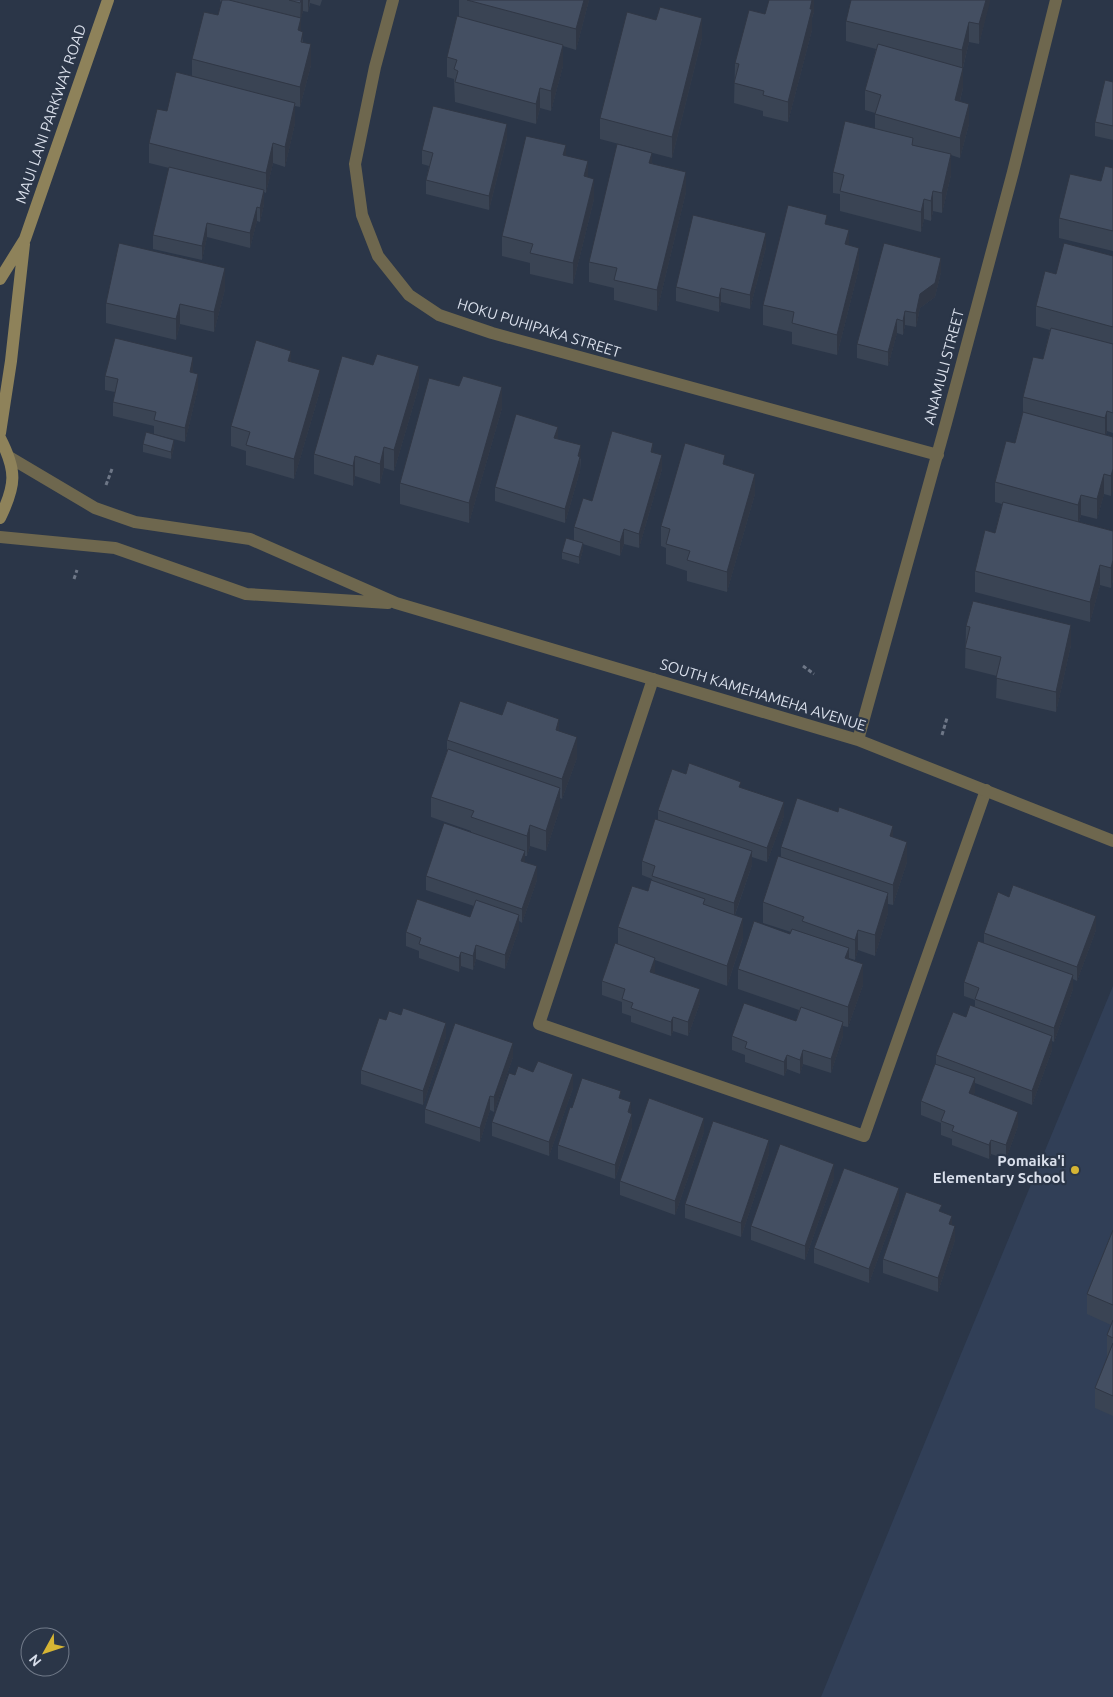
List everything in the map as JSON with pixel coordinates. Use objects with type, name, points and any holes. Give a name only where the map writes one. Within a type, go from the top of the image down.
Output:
[{"type":"main road","name":"MAUI LANI PARKWAY ROAD","points":[[0,434],[11,361],[25,239],[108,0]]},
{"type":"main road","name":"MAUI LANI PARKWAY ROAD","points":[[0,279],[25,239]]},
{"type":"main road","points":[[0,438],[10,457],[13,479],[9,500],[0,518]]},
{"type":"street","name":"HOKU PUHIPAKA STREET","points":[[393,0],[375,67],[354,164],[362,215],[378,256],[409,295],[439,315],[492,333],[938,455]]},
{"type":"street","name":"ANAMULI STREET","points":[[858,740],[938,455],[1013,172],[1056,0]]},
{"type":"street","name":"SOUTH KAMEHAMEHA AVENUE","points":[[10,457],[95,508],[135,522],[250,539],[396,603],[858,740],[1113,841]]},
{"type":"street","name":"SOUTH KAMEHAMEHA AVENUE","points":[[0,537],[115,548],[246,594],[396,603]]},
{"type":"street","points":[[653,679],[539,1024],[864,1136],[986,790]]},
{"type":"path","points":[[803,666],[814,674]]},
{"type":"path","points":[[942,735],[947,718]]},
{"type":"shaded area","name":"Pomaika'i Elementary School","points":[[1113,986],[1113,1697],[821,1697],[961,1354]]},
{"type":"building","points":[[222,0],[229,0],[301,18],[298,30],[303,32],[301,42],[311,44],[300,87],[192,59],[204,12],[218,15]]},
{"type":"building","points":[[289,0],[301,0],[300,3]]},
{"type":"building","points":[[467,0],[584,0],[576,29]]},
{"type":"building","points":[[769,0],[812,0],[810,9],[812,9],[788,102],[763,95],[764,91],[734,83],[739,64],[735,63],[749,10],[765,14]]},
{"type":"building","points":[[851,0],[986,0],[979,24],[969,22],[962,50],[846,21]]},
{"type":"building","points":[[660,7],[702,18],[672,137],[600,118],[627,12],[656,20]]},
{"type":"building","points":[[457,16],[563,45],[551,91],[540,88],[536,104],[455,82],[458,71],[454,69],[457,60],[447,57]]},
{"type":"building","points":[[878,44],[963,68],[955,100],[969,104],[960,138],[875,114],[881,95],[865,90]]},
{"type":"building","points":[[176,72],[295,103],[285,147],[273,143],[266,173],[149,143],[157,109],[167,111]]},
{"type":"building","points":[[1105,80],[1113,82],[1113,126],[1095,122]]},
{"type":"building","points":[[433,106],[507,124],[489,196],[426,180],[433,153],[422,150]]},
{"type":"building","points":[[845,121],[913,138],[912,145],[951,154],[942,193],[933,191],[931,201],[924,199],[921,212],[840,191],[844,175],[833,172]]},
{"type":"building","points":[[526,136],[566,145],[563,155],[588,161],[584,176],[594,179],[573,263],[530,253],[533,244],[502,236]]},
{"type":"building","points":[[617,144],[652,153],[649,163],[686,172],[657,290],[614,280],[617,268],[589,262]]},
{"type":"building","points":[[1105,166],[1113,168],[1113,231],[1059,218],[1070,174],[1101,181]]},
{"type":"building","points":[[169,167],[264,190],[260,208],[257,207],[250,233],[207,223],[202,246],[153,235]]},
{"type":"building","points":[[788,205],[827,215],[825,224],[849,230],[845,244],[859,248],[837,335],[792,323],[794,312],[763,305]]},
{"type":"building","points":[[693,215],[766,233],[750,295],[721,288],[719,298],[676,287]]},
{"type":"building","points":[[119,243],[225,268],[214,312],[180,304],[176,319],[106,303]]},
{"type":"building","points":[[884,243],[941,258],[935,283],[920,294],[916,313],[905,311],[903,321],[897,319],[888,352],[857,344]]},
{"type":"building","points":[[1064,243],[1113,256],[1113,327],[1036,306],[1045,271],[1056,274]]},
{"type":"building","points":[[1051,328],[1113,344],[1113,413],[1107,411],[1105,418],[1023,397],[1033,357],[1043,359]]},
{"type":"building","points":[[115,338],[193,357],[190,372],[198,374],[185,428],[154,420],[156,412],[113,402],[118,379],[105,376]]},
{"type":"building","points":[[256,340],[291,351],[288,361],[320,370],[294,459],[246,445],[250,432],[231,426]]},
{"type":"building","points":[[377,354],[419,366],[394,450],[384,447],[380,464],[355,456],[353,466],[314,454],[342,356],[373,365]]},
{"type":"building","points":[[463,376],[502,387],[469,503],[400,483],[429,378],[459,386]]},
{"type":"building","points":[[1023,412],[1113,437],[1113,469],[1111,476],[1104,474],[1097,499],[1081,495],[1078,505],[995,482],[1006,441],[1015,443]]},
{"type":"building","points":[[516,414],[558,427],[554,438],[581,445],[578,456],[580,457],[565,509],[495,487]]},
{"type":"building","points":[[612,431],[653,443],[651,452],[662,455],[639,534],[624,529],[620,542],[574,527],[583,498],[592,501]]},
{"type":"building","points":[[146,432],[174,440],[171,452],[143,444]]},
{"type":"building","points":[[685,443],[725,455],[723,464],[755,474],[727,572],[687,560],[690,551],[666,544],[670,529],[661,526]]},
{"type":"building","points":[[1003,502],[1113,531],[1113,560],[1111,568],[1100,565],[1090,602],[975,571],[985,530],[995,533]]},
{"type":"building","points":[[566,538],[583,543],[579,557],[562,552]]},
{"type":"building","points":[[973,601],[1071,625],[1056,692],[996,678],[1001,657],[965,648],[970,627],[966,626]]},
{"type":"building","points":[[460,701],[502,715],[507,701],[559,719],[556,730],[577,737],[562,779],[447,740]]},
{"type":"building","points":[[448,749],[560,788],[546,831],[530,825],[527,836],[471,817],[474,811],[431,797]]},
{"type":"building","points":[[689,763],[741,782],[739,787],[784,802],[767,848],[658,810],[672,769],[686,774]]},
{"type":"building","points":[[797,798],[838,812],[839,807],[893,826],[890,836],[907,842],[893,885],[781,847]]},
{"type":"building","points":[[655,819],[752,851],[734,903],[652,876],[655,866],[642,861]]},
{"type":"building","points":[[444,823],[525,851],[521,861],[537,866],[522,909],[426,876]]},
{"type":"building","points":[[778,856],[888,893],[875,935],[858,930],[855,940],[802,921],[804,917],[763,902]]},
{"type":"building","points":[[651,880],[705,899],[703,904],[743,918],[727,966],[618,927],[632,886],[648,891]]},
{"type":"building","points":[[1013,885],[1096,916],[1077,967],[984,933],[998,892],[1009,897]]},
{"type":"building","points":[[417,899],[470,917],[476,900],[519,915],[505,955],[476,945],[473,956],[461,952],[459,958],[419,944],[421,938],[406,932]]},
{"type":"building","points":[[754,921],[790,934],[792,929],[849,948],[845,958],[863,964],[848,1007],[738,969]]},
{"type":"building","points":[[978,941],[1073,975],[1054,1028],[975,999],[979,988],[964,982]]},
{"type":"building","points":[[615,943],[655,958],[650,972],[700,989],[688,1022],[673,1017],[671,1022],[631,1008],[633,1003],[622,999],[625,989],[602,981]]},
{"type":"building","points":[[744,1003],[796,1021],[801,1007],[843,1022],[831,1059],[803,1050],[800,1060],[787,1055],[784,1062],[745,1048],[747,1042],[732,1036]]},
{"type":"building","points":[[970,1005],[1052,1036],[1032,1091],[936,1055],[953,1012],[966,1017]]},
{"type":"building","points":[[403,1008],[446,1023],[423,1091],[361,1070],[379,1018],[386,1020],[389,1011],[401,1015]]},
{"type":"building","points":[[455,1023],[513,1043],[494,1097],[490,1096],[480,1128],[425,1109]]},
{"type":"building","points":[[538,1061],[573,1074],[549,1142],[492,1122],[509,1073],[515,1075],[518,1066],[533,1072]]},
{"type":"building","points":[[935,1064],[975,1078],[969,1093],[1018,1112],[1006,1145],[991,1140],[989,1145],[952,1131],[954,1126],[941,1121],[945,1111],[921,1101]]},
{"type":"building","points":[[582,1078],[621,1091],[619,1098],[631,1102],[628,1112],[632,1114],[615,1165],[558,1145],[570,1107],[572,1108]]},
{"type":"building","points":[[649,1098],[704,1118],[675,1201],[620,1181]]},
{"type":"building","points":[[713,1121],[769,1140],[741,1223],[685,1204]]},
{"type":"building","points":[[780,1144],[834,1164],[805,1246],[751,1226]]},
{"type":"building","points":[[844,1168],[899,1188],[869,1269],[814,1248]]},
{"type":"building","points":[[906,1192],[942,1205],[939,1211],[952,1216],[949,1224],[955,1226],[938,1278],[883,1259]]},
{"type":"building","points":[[1113,1230],[1113,1305],[1087,1294]]},
{"type":"building","points":[[1113,1320],[1113,1338],[1107,1335]]},
{"type":"building","points":[[1113,1343],[1113,1396],[1095,1388]]},
{"type":"place","name":"Pomaika'i Elementary School","points":[[1075,1170]]}]
